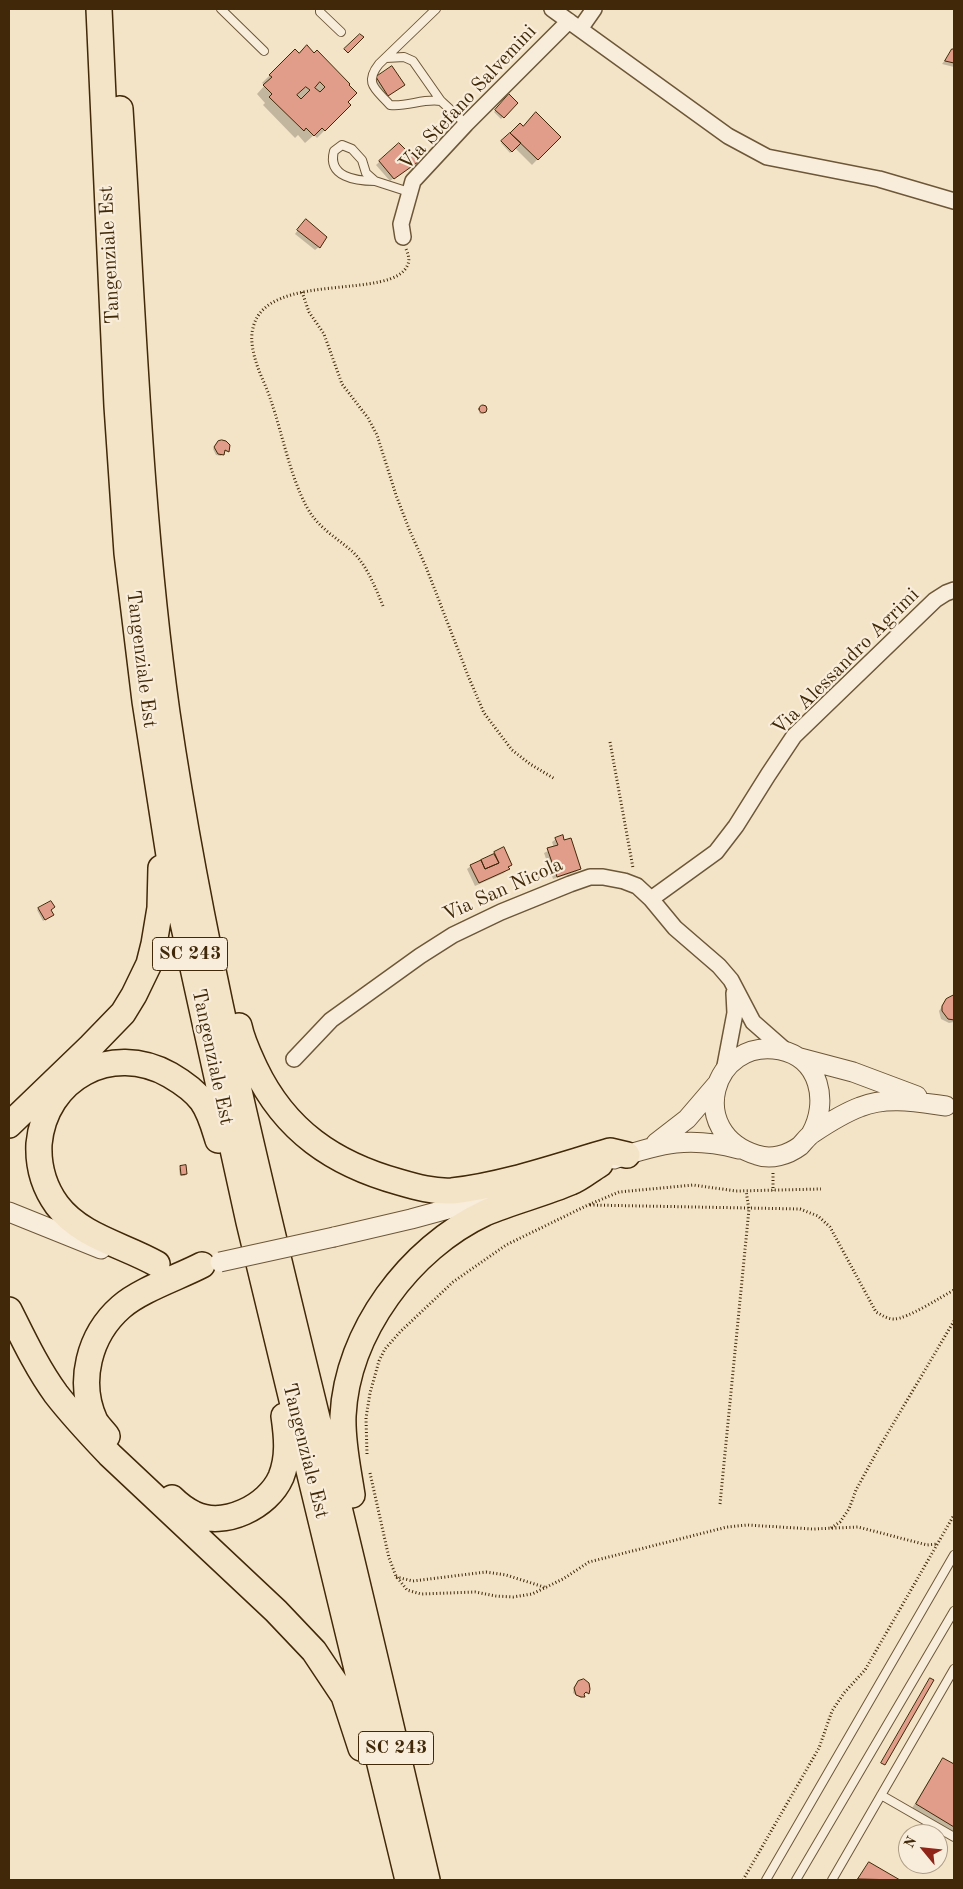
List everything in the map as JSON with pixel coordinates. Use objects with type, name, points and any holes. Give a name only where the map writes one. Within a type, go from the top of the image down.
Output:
[{"type":"highway","name":"Tangenziale Est","points":[[99,9],[117,406],[127,552],[153,751],[171,868],[249,1222],[408,1880]]},
{"type":"highway","name":"Tangenziale Est","points":[[115,9],[136,394],[151,590],[168,715],[193,868],[246,1123],[427,1880]]},
{"type":"highway","points":[[9,1125],[111,1026],[134,995],[150,964],[160,908],[161,887],[150,770],[153,751]]},
{"type":"highway","points":[[193,868],[214,918],[241,1038],[254,1067],[279,1108],[299,1130],[328,1152],[361,1169],[390,1180],[424,1189],[450,1191],[508,1180],[610,1151],[638,1151]]},
{"type":"highway","points":[[157,1264],[76,1224],[57,1205],[44,1182],[38,1156],[41,1129],[49,1106],[63,1088],[85,1071],[110,1062],[136,1063],[161,1070],[183,1083],[202,1102],[214,1126],[240,1209],[249,1222]]},
{"type":"highway","points":[[365,1616],[367,1588],[343,1446],[343,1415],[346,1391],[354,1363],[369,1326],[396,1285],[438,1242],[461,1226],[485,1213],[573,1182],[600,1164]]},
{"type":"highway","points":[[211,1263],[137,1296],[121,1307],[96,1339],[88,1359],[89,1402],[96,1422],[109,1438],[176,1503],[194,1514],[215,1518],[236,1515],[256,1506],[269,1495],[281,1478],[287,1458],[286,1434],[267,1323],[268,1298]]},
{"type":"highway","points":[[9,1310],[32,1357],[55,1393],[84,1428],[110,1455],[276,1611],[314,1651],[329,1672],[344,1696],[400,1880]]},
{"type":"street","points":[[552,9],[728,136],[748,148],[767,157],[879,179],[954,201]]},
{"type":"street","name":"Via Stefano Salvemini","points":[[403,237],[401,224],[413,181],[466,124],[594,9]]},
{"type":"street","name":"Via Alessandro Agrimi","points":[[651,899],[716,852],[736,826],[794,736],[935,600],[946,592],[954,590]]},
{"type":"street","name":"Via San Nicola","points":[[294,1059],[331,1020],[420,956],[453,935],[501,912],[590,878],[603,877],[624,881],[636,886],[651,899],[675,928],[719,966],[730,980],[753,1022],[811,1070],[819,1088],[821,1105],[816,1125],[811,1134]]},
{"type":"street","name":"Via San Nicola","points":[[730,980],[736,1013],[714,1104],[716,1118],[728,1139],[741,1150],[772,1158],[798,1147],[811,1134],[848,1113],[874,1103],[912,1101],[950,1108]]},
{"type":"street","name":"Via San Nicola","points":[[721,1077],[737,1058],[752,1051],[764,1049],[853,1072],[950,1108]]},
{"type":"street","points":[[638,1151],[672,1132],[687,1120],[721,1077]]},
{"type":"street","points":[[9,1212],[136,1261],[175,1266],[211,1263],[420,1217],[542,1182],[638,1151],[678,1142],[691,1142],[741,1150]]},
{"type":"lane","points":[[221,9],[264,51]]},
{"type":"lane","points":[[320,9],[320,12],[341,32]]},
{"type":"lane","points":[[436,9],[372,73],[370,81],[390,105],[400,106],[422,101],[441,101]]},
{"type":"lane","points":[[386,58],[397,56],[413,62],[441,101],[466,124]]},
{"type":"lane","points":[[376,181],[366,173],[362,160],[352,149],[342,145],[334,151],[332,158],[335,167],[345,176],[357,181],[376,181],[410,192]]},
{"type":"lane","points":[[766,1880],[954,1555]]},
{"type":"lane","points":[[796,1880],[954,1611]]},
{"type":"lane","points":[[832,1880],[954,1669]]},
{"type":"lane","points":[[881,1795],[954,1838]]},
{"type":"path","points":[[382,606],[371,576],[355,554],[314,519],[301,496],[271,401],[256,363],[252,344],[253,328],[258,316],[276,301],[288,295],[386,280],[400,274],[408,265],[409,259],[403,237]]},
{"type":"path","points":[[302,292],[309,312],[324,334],[342,384],[368,418],[377,435],[409,529],[484,713],[512,750],[530,764],[555,779]]},
{"type":"path","points":[[610,742],[636,886]]},
{"type":"path","points":[[368,1456],[366,1418],[372,1384],[385,1349],[452,1282],[506,1245],[619,1192],[684,1185],[746,1191],[821,1189]]},
{"type":"path","points":[[720,1504],[749,1209],[746,1191]]},
{"type":"path","points":[[588,1205],[800,1209],[818,1216],[830,1227],[876,1312],[885,1318],[895,1319],[910,1314],[954,1290]]},
{"type":"path","points":[[831,1528],[840,1522],[848,1509],[880,1446],[954,1321]]},
{"type":"path","points":[[368,1464],[389,1558],[396,1576],[407,1590],[421,1594],[474,1592],[513,1597],[532,1594],[547,1588],[588,1562],[727,1527],[747,1525],[858,1527],[927,1545],[938,1544]]},
{"type":"path","points":[[743,1880],[819,1748],[832,1711],[844,1693],[865,1670],[954,1516]]},
{"type":"path","points":[[396,1576],[413,1582],[486,1572],[506,1575],[547,1588]]},
{"type":"building","points":[[360,34],[364,37],[348,53],[344,49]]},
{"type":"building","points":[[307,45],[314,53],[317,50],[357,93],[348,102],[351,105],[325,131],[322,128],[314,136],[306,128],[304,131],[269,97],[272,94],[263,85],[272,77],[269,75],[295,49],[299,53]],"holes":[[[320,82],[325,87],[320,92],[315,88]],[[306,87],[310,90],[301,99],[297,95]]]},
{"type":"building","points":[[952,49],[954,49],[954,63],[945,61]]},
{"type":"building","points":[[392,66],[405,85],[388,96],[376,77]]},
{"type":"building","points":[[509,94],[518,103],[504,118],[495,110]]},
{"type":"building","points":[[536,112],[561,137],[538,160],[510,133],[520,123],[523,126]]},
{"type":"building","points":[[510,133],[521,143],[512,152],[501,141]]},
{"type":"building","points":[[399,143],[418,162],[394,179],[379,161]]},
{"type":"building","points":[[306,219],[327,237],[320,248],[297,230]]},
{"type":"building","points":[[483,405],[487,409],[483,413],[479,409]]},
{"type":"building","points":[[222,440],[230,445],[229,452],[225,450],[224,455],[218,454],[214,447],[218,441]]},
{"type":"building","points":[[563,835],[564,840],[571,838],[581,869],[557,877],[547,848],[558,845],[555,838]]},
{"type":"building","points":[[504,847],[512,865],[508,867],[510,869],[479,883],[470,865],[481,860],[485,869],[499,863],[494,852]]},
{"type":"building","points":[[494,854],[499,863],[485,869],[481,860]]},
{"type":"building","points":[[51,901],[55,907],[51,910],[54,915],[45,920],[38,908]]},
{"type":"building","points":[[954,995],[954,1020],[948,1019],[942,1011],[942,1006],[946,999]]},
{"type":"building","points":[[186,1165],[187,1174],[181,1175],[180,1166]]},
{"type":"building","points":[[930,1678],[934,1680],[885,1765],[881,1763]]},
{"type":"building","points":[[584,1679],[589,1683],[590,1689],[589,1694],[586,1692],[584,1694],[585,1697],[581,1697],[576,1695],[574,1688],[578,1681]]},
{"type":"building","points":[[943,1758],[954,1764],[954,1827],[916,1804]]},
{"type":"building","points":[[869,1862],[900,1880],[858,1879]]}]
